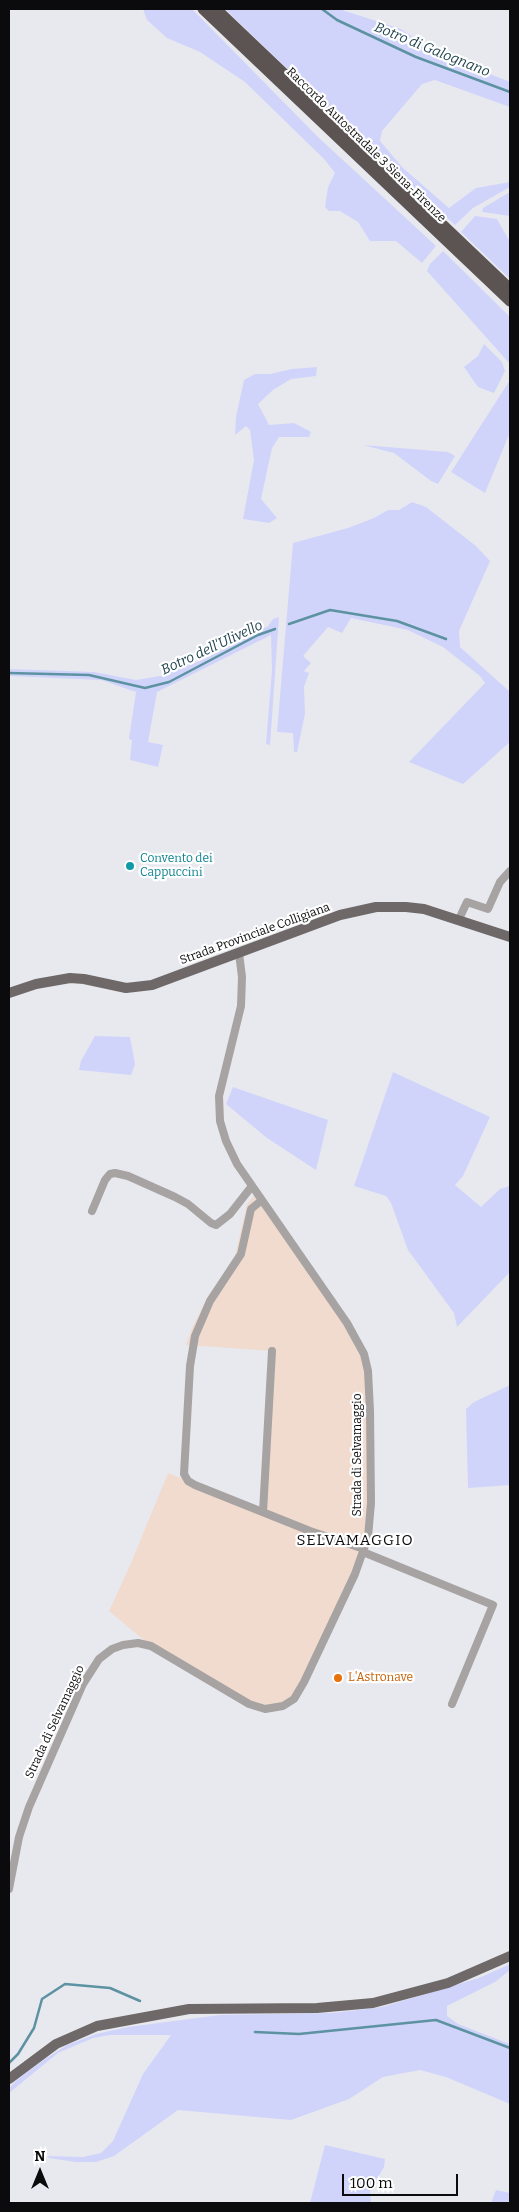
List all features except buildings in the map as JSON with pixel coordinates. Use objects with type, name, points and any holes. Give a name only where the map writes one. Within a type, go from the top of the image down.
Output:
[{"type":"highway","name":"Raccordo Autostradale 3 Siena-Firenze","points":[[203,9],[510,301]]},
{"type":"highway","name":"Raccordo Autostradale 3 Siena-Firenze","points":[[216,9],[510,289]]},
{"type":"main road","name":"Strada Provinciale Colligiana","points":[[9,993],[36,984],[70,978],[126,988],[141,988],[340,915],[371,908],[416,908],[459,919],[510,936]]},
{"type":"main road","points":[[9,2079],[56,2044],[78,2032],[103,2024],[149,2015],[205,2008],[317,2008],[366,2004],[435,1987],[481,1970],[510,1956]]},
{"type":"street","points":[[459,919],[467,902],[488,910],[500,882],[510,871]]},
{"type":"street","name":"Strada di Selvamaggio","points":[[9,1889],[26,1814],[83,1684],[99,1659],[112,1649],[123,1645],[138,1643],[151,1646],[249,1704],[265,1709],[283,1706],[294,1699],[304,1682],[349,1588],[364,1550],[370,1524],[371,1503],[369,1385],[365,1358],[347,1323],[252,1186],[229,1149],[218,1110],[221,1088],[241,1006],[242,977],[239,953]]},
{"type":"street","points":[[92,1211],[104,1180],[110,1174],[115,1173],[128,1176],[175,1197],[188,1204],[210,1223],[216,1225],[230,1214],[252,1186]]},
{"type":"street","points":[[262,1200],[250,1209],[246,1237],[241,1254],[210,1301],[195,1336],[190,1366],[185,1476],[192,1484],[310,1531],[364,1550],[493,1605],[452,1704]]},
{"type":"street","points":[[262,1512],[272,1351]]},
{"type":"shaded area","points":[[143,9],[192,9],[318,137],[436,246],[422,263],[396,241],[370,241],[358,222],[340,211],[329,211],[325,207],[328,187],[335,173],[324,159],[245,82],[200,52],[167,38],[147,20]]},
{"type":"shaded area","points":[[225,9],[339,9],[401,29],[437,53],[510,82],[510,107],[435,80],[422,84],[382,131],[380,141],[403,168],[449,208],[476,188],[510,182],[510,187],[473,208],[455,225],[374,152]]},
{"type":"shaded area","points":[[510,192],[510,216],[482,212],[483,208]]},
{"type":"shaded area","points":[[475,216],[497,219],[510,242],[510,279],[461,232]]},
{"type":"shaded area","points":[[443,251],[510,317],[510,364],[427,271],[430,264]]},
{"type":"shaded area","points":[[484,344],[502,362],[505,371],[494,393],[478,387],[464,367],[478,356]]},
{"type":"shaded area","points":[[317,367],[316,376],[291,379],[273,390],[258,404],[269,425],[294,423],[311,432],[309,437],[279,437],[272,448],[261,499],[277,518],[269,523],[243,519],[254,460],[250,430],[246,426],[235,435],[236,417],[244,380],[255,374],[270,374],[292,369]]},
{"type":"shaded area","points":[[510,380],[510,432],[485,493],[451,472]]},
{"type":"shaded area","points":[[363,445],[448,452],[455,456],[438,484],[431,481],[394,453]]},
{"type":"shaded area","points":[[412,502],[426,507],[476,546],[490,561],[459,631],[460,647],[510,692],[510,742],[463,784],[409,762],[485,683],[480,676],[443,647],[408,630],[351,618],[342,633],[328,627],[303,656],[311,663],[304,671],[309,673],[304,687],[305,714],[297,752],[294,752],[293,733],[277,732],[293,543],[348,528],[374,518],[388,510],[399,510]]},
{"type":"shaded area","points":[[279,617],[270,745],[266,744],[272,670],[271,635],[157,692],[148,742],[163,745],[158,767],[130,760],[132,740],[129,739],[136,692],[101,680],[9,676],[9,669],[94,672],[136,680],[160,676],[200,661],[235,644],[268,626],[273,619]]},
{"type":"shaded area","points":[[95,1036],[130,1037],[135,1064],[131,1075],[79,1070],[81,1061]]},
{"type":"shaded area","points":[[393,1072],[490,1117],[463,1176],[455,1185],[481,1207],[500,1189],[510,1186],[510,1272],[457,1327],[454,1313],[408,1250],[391,1203],[386,1196],[354,1186]]},
{"type":"shaded area","points":[[233,1087],[328,1120],[316,1170],[267,1138],[226,1104]]},
{"type":"shaded area","points":[[257,1192],[352,1331],[366,1362],[371,1479],[364,1549],[294,1699],[265,1709],[151,1646],[109,1611],[168,1473],[262,1511],[272,1351],[186,1345],[208,1296],[234,1260],[247,1204]]},
{"type":"shaded area","points":[[510,1385],[510,1485],[468,1488],[466,1409],[474,1402]]},
{"type":"shaded area","points":[[510,1964],[510,1970],[495,1982],[447,2006],[447,2016],[458,2024],[510,2044],[510,2104],[446,2077],[420,2070],[383,2077],[349,2099],[291,2120],[178,2110],[114,2156],[96,2162],[76,2162],[49,2158],[48,2156],[83,2157],[101,2153],[113,2141],[143,2074],[171,2035],[110,2035],[93,2038],[58,2053],[9,2093],[9,2088],[18,2079],[45,2059],[67,2045],[96,2034],[128,2027],[220,2015],[333,2013],[382,2007],[479,1978]]},
{"type":"shaded area","points":[[325,2145],[385,2159],[384,2167],[370,2191],[371,2203],[310,2203]]},
{"type":"shaded area","points":[[496,2190],[510,2193],[510,2203],[491,2203]]},
{"type":"waterway","name":"Botro di Galognano","points":[[322,9],[337,20],[416,57],[510,92]]},
{"type":"waterway","name":"Botro dell'Ulivello","points":[[289,624],[330,610],[397,621],[446,639]]},
{"type":"waterway","name":"Botro dell'Ulivello","points":[[9,673],[89,675],[145,688],[169,682],[258,635],[275,629]]},
{"type":"waterway","points":[[9,2063],[18,2054],[34,2028],[42,1999],[65,1984],[110,1988],[140,2001]]},
{"type":"waterway","points":[[255,2032],[299,2034],[436,2020],[510,2048]]},
{"type":"place","name":"Convento dei Cappuccini","points":[[130,866]]},
{"type":"place","name":"L'Astronave","points":[[338,1678]]},
{"type":"district","name":"SELVAMAGGIO","points":[[355,1541]]}]
